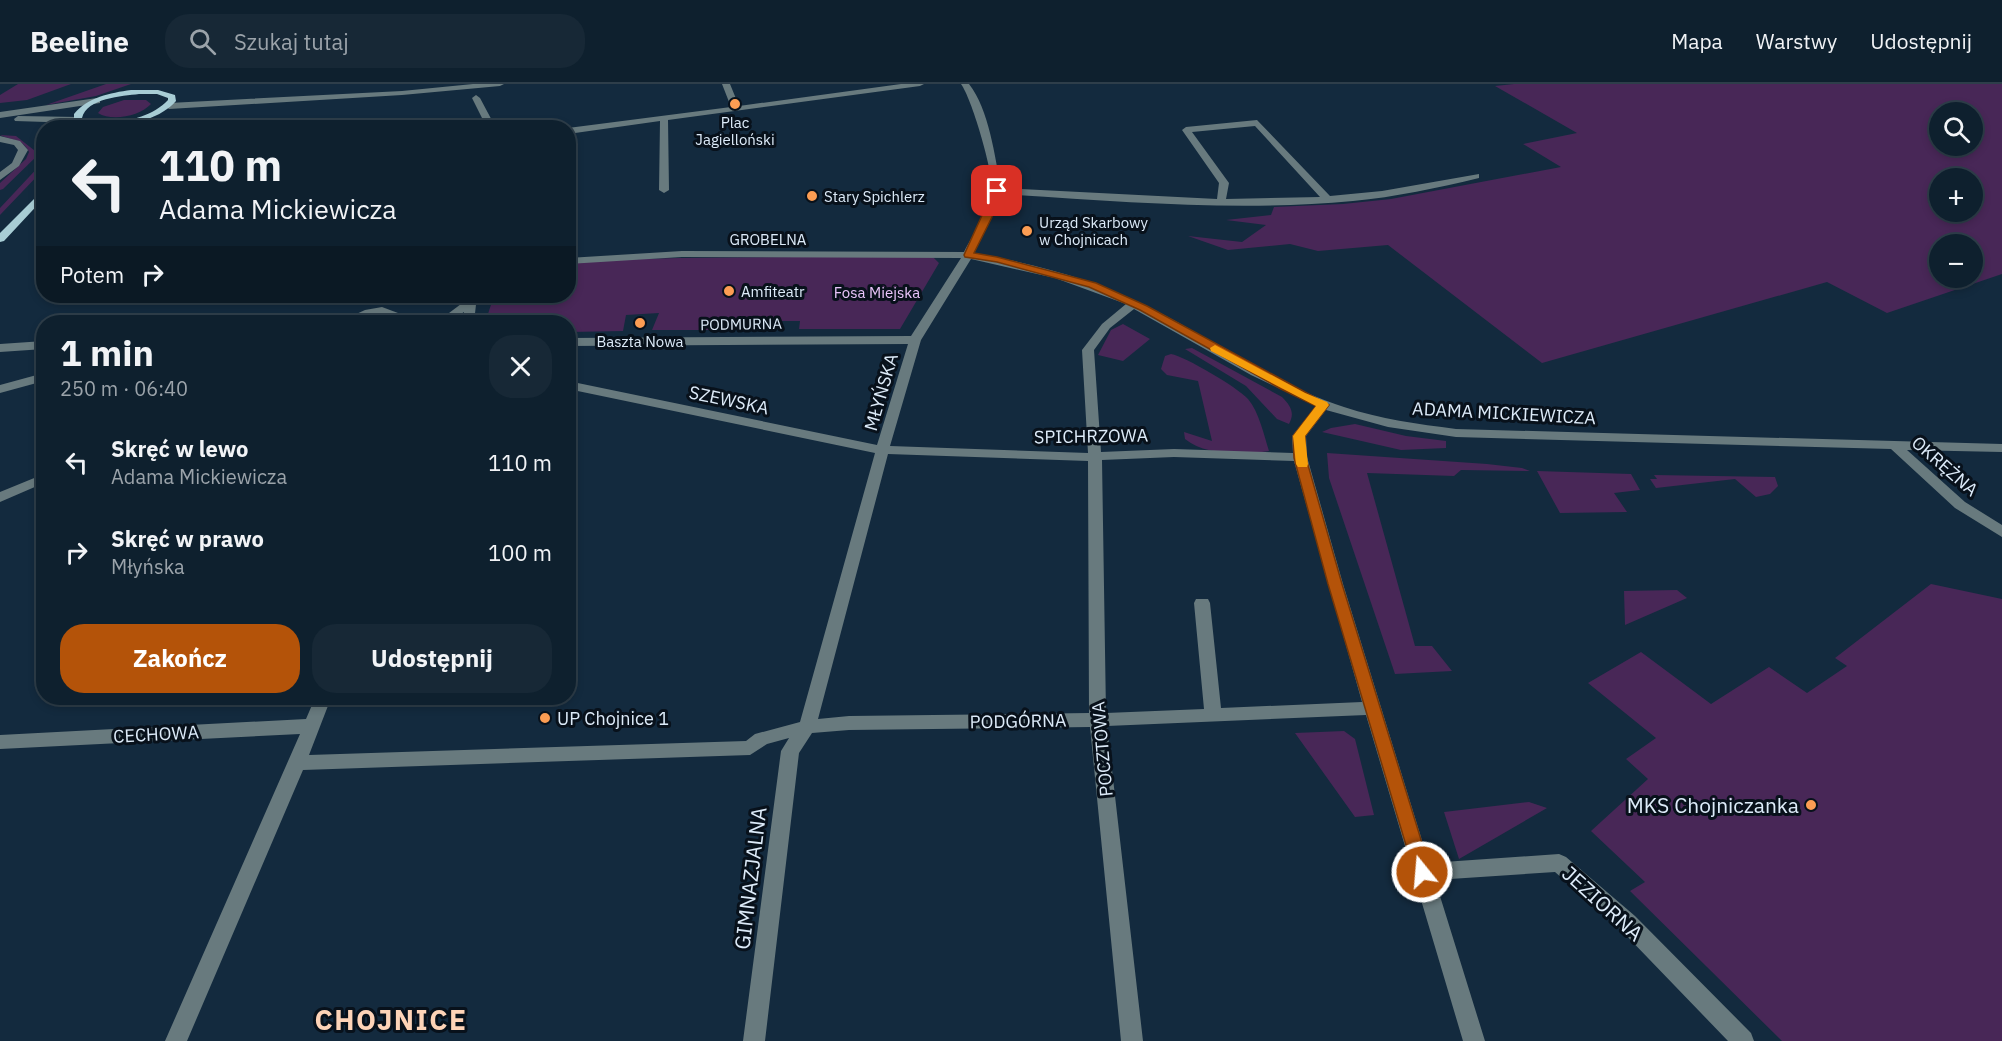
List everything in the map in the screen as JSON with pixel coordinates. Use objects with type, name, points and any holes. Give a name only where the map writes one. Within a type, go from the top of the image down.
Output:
[{"type":"main road","points":[[128,93],[142,84]]},
{"type":"main road","points":[[158,92],[167,84]]},
{"type":"main road","points":[[78,120],[77,116],[80,111],[97,101],[128,93],[158,92],[171,97],[172,101],[169,105],[153,115],[138,120]]},
{"type":"main road","points":[[0,239],[36,201]]},
{"type":"street","points":[[169,105],[316,98],[500,84]]},
{"type":"street","points":[[726,84],[736,108]]},
{"type":"street","points":[[576,129],[920,84]]},
{"type":"street","points":[[965,84],[972,93],[997,191],[1221,202],[1327,199],[1352,198],[1476,176]]},
{"type":"street","points":[[316,98],[327,87]]},
{"type":"street","points":[[476,98],[488,120]]},
{"type":"street","points":[[0,117],[97,101]]},
{"type":"street","points":[[0,117],[78,120]]},
{"type":"street","points":[[664,118],[664,190]]},
{"type":"street","points":[[1221,202],[1224,183],[1186,130],[1257,123],[1327,199]]},
{"type":"street","points":[[0,139],[17,142],[23,150],[16,164],[0,177]]},
{"type":"street","name":"MŁYŃSKA","points":[[807,727],[882,450],[915,340],[968,255],[997,191]]},
{"type":"street","name":"GROBELNA","points":[[576,261],[682,254],[968,255]]},
{"type":"street","name":"ADAMA MICKIEWICZA","points":[[968,255],[997,260],[1092,285],[1133,304],[1300,395],[1323,405],[1398,425],[1456,433],[2002,448]]},
{"type":"street","points":[[450,315],[465,303]]},
{"type":"street","name":"POCZTOWA","points":[[1132,1041],[1098,720],[1094,456],[1088,350],[1106,326],[1133,304]]},
{"type":"street","points":[[365,315],[382,310],[394,315]]},
{"type":"street","name":"PODMURNA","points":[[576,342],[915,340]]},
{"type":"street","points":[[0,348],[36,346]]},
{"type":"street","points":[[0,389],[36,379]]},
{"type":"street","name":"SZEWSKA","points":[[576,387],[882,450]]},
{"type":"street","points":[[1323,405],[1299,436],[1300,458],[1335,584],[1474,1041]]},
{"type":"street","name":"OKRĘŻNA","points":[[1894,446],[1960,505],[2002,532]]},
{"type":"street","name":"SPICHRZOWA","points":[[882,450],[1094,456],[1174,453],[1300,458]]},
{"type":"street","points":[[0,496],[36,481]]},
{"type":"street","points":[[1202,603],[1214,714]]},
{"type":"street","points":[[176,1041],[320,705]]},
{"type":"street","name":"PODGÓRNA","points":[[300,757],[750,748],[761,740],[807,727],[849,723],[1098,720],[1373,708]]},
{"type":"street","name":"CECHOWA","points":[[0,742],[313,726]]},
{"type":"street","name":"GIMNAZJALNA","points":[[754,1041],[790,751],[807,727]]},
{"type":"street","name":"JEZIORNA","points":[[1422,872],[1559,862],[1628,923],[1743,1041]]},
{"type":"green space","points":[[18,84],[71,84],[27,100],[0,103],[0,95]]},
{"type":"green space","points":[[106,84],[131,84],[96,96],[46,105]]},
{"type":"green space","points":[[1514,84],[2002,84],[2002,274],[1983,280],[1983,234],[1929,234],[1929,288],[1961,288],[1887,313],[1827,282],[1542,363],[1388,245],[1318,251],[1290,244],[1228,250],[1188,236],[1242,242],[1266,225],[1226,220],[1271,215],[1274,207],[1391,199],[1561,167],[1523,144],[1577,133],[1495,86]]},
{"type":"green space","points":[[124,100],[146,100],[151,104],[140,112],[126,116],[111,117],[98,113],[103,107]]},
{"type":"green space","points":[[0,135],[16,136],[36,152],[36,157],[0,190],[0,183],[26,159],[29,152],[20,142]]},
{"type":"green space","points":[[36,169],[36,177],[0,215],[0,208]]},
{"type":"green space","name":"Fosa Miejska","points":[[932,256],[939,263],[900,329],[799,329],[800,321],[764,321],[761,330],[652,330],[659,313],[626,315],[623,331],[576,332],[576,315],[488,315],[492,303],[576,303],[576,263],[680,258]]},
{"type":"green space","points":[[1123,324],[1150,339],[1123,361],[1098,355],[1111,330]]},
{"type":"green space","points":[[1192,348],[1282,397],[1291,410],[1292,416],[1289,424],[1277,419],[1246,386],[1185,349]]},
{"type":"green space","points":[[1171,354],[1211,373],[1248,399],[1258,417],[1269,451],[1226,453],[1203,449],[1185,439],[1184,432],[1212,441],[1198,381],[1167,375],[1161,369],[1165,356]]},
{"type":"green space","points":[[1355,424],[1406,436],[1446,441],[1446,448],[1401,450],[1322,432]]},
{"type":"green space","points":[[1327,453],[1487,464],[1530,471],[1461,470],[1454,476],[1367,473],[1415,646],[1432,646],[1452,671],[1395,674],[1329,478]]},
{"type":"green space","points":[[1537,471],[1631,474],[1640,490],[1614,493],[1627,512],[1560,513]]},
{"type":"green space","points":[[1654,475],[1775,477],[1778,486],[1770,494],[1756,497],[1735,479],[1656,488],[1650,479],[1657,479]]},
{"type":"green space","name":"MKS Chojniczanka","points":[[1931,584],[2002,599],[2002,1041],[1782,1041],[1630,891],[1645,882],[1591,831],[1648,779],[1626,759],[1656,738],[1588,683],[1641,652],[1711,704],[1769,667],[1807,693],[1847,666],[1835,658]]},
{"type":"green space","points":[[1677,590],[1687,598],[1625,625],[1624,591]]},
{"type":"green space","points":[[1344,731],[1355,739],[1374,815],[1355,817],[1295,733]]},
{"type":"green space","points":[[1529,802],[1547,808],[1459,859],[1444,812]]},
{"type":"slow traffic","points":[[1215,348],[1300,395],[1323,405],[1299,436],[1302,464]]},
{"type":"place","name":"Plac Jagielloński","points":[[735,104]]},
{"type":"place","name":"Stary Spichlerz","points":[[812,196]]},
{"type":"place","name":"Urząd Skarbowy w Chojnicach","points":[[1027,231]]},
{"type":"place","name":"Amfiteatr","points":[[729,291]]},
{"type":"place","name":"Baszta Nowa","points":[[640,323]]},
{"type":"place","name":"UP Chojnice 1","points":[[545,718]]},
{"type":"place","name":"MKS Chojniczanka","points":[[1811,805]]},
{"type":"district","name":"CHOJNICE","points":[[391,1019]]},
{"type":"route","points":[[997,191],[968,255],[997,260],[1092,285],[1144,308],[1285,387],[1323,405],[1299,436],[1300,458],[1335,584],[1422,872]]}]
